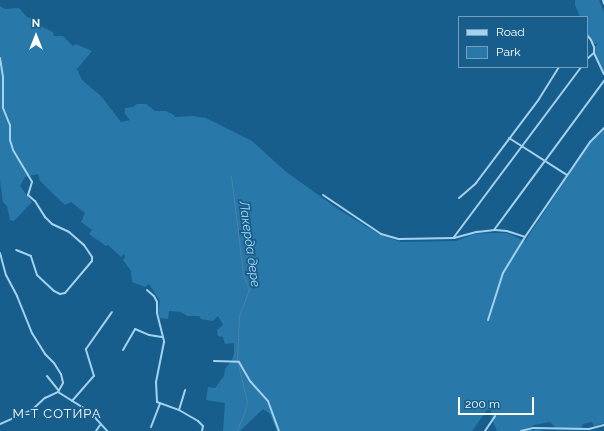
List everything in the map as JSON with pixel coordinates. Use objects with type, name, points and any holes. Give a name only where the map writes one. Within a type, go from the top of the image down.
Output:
[{"type":"street","points":[[602,0],[604,4]]},
{"type":"street","points":[[588,37],[594,47],[594,53],[604,74]]},
{"type":"street","points":[[588,58],[594,53]]},
{"type":"street","points":[[0,58],[3,78],[3,108],[10,125],[10,140],[13,150],[32,182],[28,195],[35,201],[45,217],[52,224],[69,232],[88,249],[92,261],[65,293],[58,294],[38,275],[31,256],[16,250]]},
{"type":"street","points":[[458,198],[465,194],[476,183],[539,99],[558,68]]},
{"type":"street","points":[[454,238],[580,68]]},
{"type":"street","points":[[493,230],[604,81]]},
{"type":"street","points":[[488,320],[502,273],[590,142],[604,128]]},
{"type":"street","points":[[509,138],[567,175]]},
{"type":"street","points":[[323,195],[381,234],[403,240],[454,238],[493,230],[507,231],[525,237]]},
{"type":"street","points":[[0,253],[8,281],[17,296],[32,333],[45,354],[54,363],[61,374],[62,383],[58,392],[45,398],[27,412],[1,423],[0,420]]},
{"type":"street","points":[[147,290],[154,296],[157,302],[157,312],[164,343],[157,367],[157,402],[179,410],[198,421],[203,426],[202,431]]},
{"type":"street","points":[[72,402],[93,377],[94,374],[86,349],[112,312]]},
{"type":"street","points":[[123,350],[136,329],[149,335],[162,337]]},
{"type":"street","points":[[214,361],[239,362],[250,381],[268,401],[279,431]]},
{"type":"street","points":[[47,376],[58,392],[91,413],[100,425],[107,431]]},
{"type":"street","points":[[179,410],[184,390]]},
{"type":"street","points":[[151,427],[160,404]]},
{"type":"street","points":[[486,431],[495,416]]},
{"type":"street","points":[[96,431],[100,425]]},
{"type":"street","points":[[521,431],[533,428],[589,429],[604,425]]},
{"type":"green space","points":[[575,0],[599,0],[604,12],[604,75],[594,49],[598,43],[593,45],[588,36],[588,16],[580,16],[575,5]]},
{"type":"green space","points":[[0,6],[5,9],[19,8],[27,17],[41,22],[40,26],[53,32],[54,36],[63,36],[73,46],[76,44],[92,51],[77,69],[82,80],[101,96],[121,122],[130,120],[125,114],[125,108],[133,107],[137,104],[146,104],[155,111],[166,111],[175,117],[193,116],[206,118],[252,141],[285,171],[338,209],[380,235],[401,242],[456,241],[474,234],[490,233],[507,233],[525,241],[590,143],[604,130],[604,423],[594,426],[592,422],[583,424],[581,430],[554,429],[555,427],[550,422],[534,425],[531,427],[532,431],[497,431],[492,419],[491,411],[487,410],[472,431],[277,431],[270,414],[263,409],[240,431],[223,431],[225,403],[206,400],[208,387],[215,388],[224,376],[225,369],[232,360],[234,353],[234,343],[225,344],[223,337],[218,336],[217,330],[223,325],[218,316],[213,321],[201,319],[199,316],[187,316],[181,312],[169,311],[168,319],[160,318],[158,311],[160,301],[149,284],[145,287],[132,282],[131,271],[123,260],[125,257],[124,254],[121,257],[108,245],[106,246],[89,234],[92,230],[81,222],[85,213],[71,202],[65,205],[40,181],[38,174],[25,177],[20,186],[32,202],[14,221],[10,220],[7,206],[3,202],[0,181]]},
{"type":"green space","points":[[536,429],[544,431],[532,431]]},
{"type":"waterway","name":"Лакерда дере","points":[[231,176],[243,274],[249,289],[239,317],[237,359],[247,402],[244,414],[236,431]]},
{"type":"district","name":"М-Т СОТИРА","points":[[57,414]]}]
